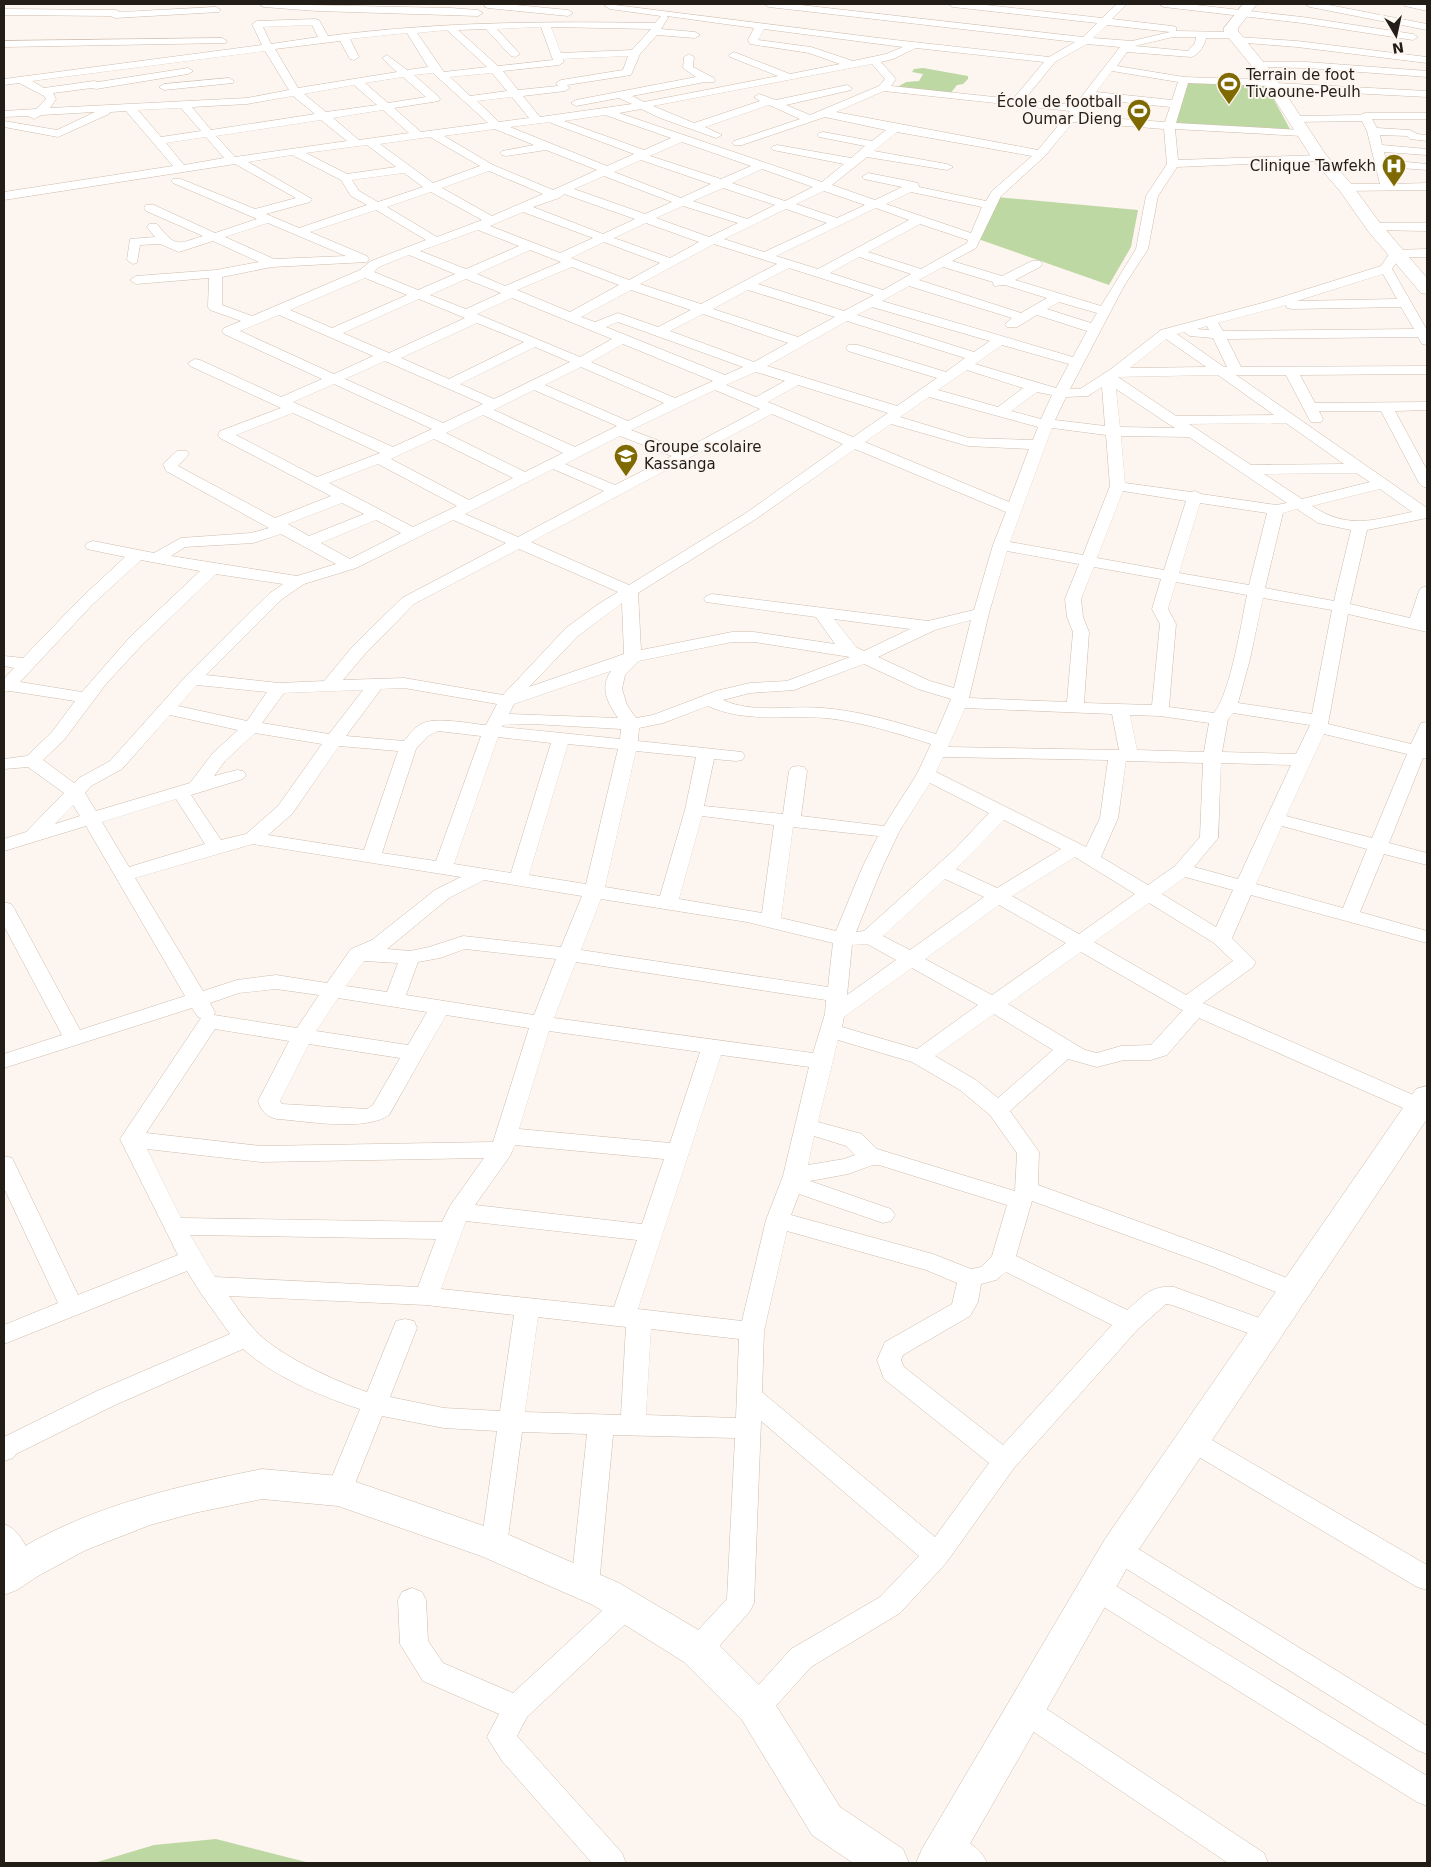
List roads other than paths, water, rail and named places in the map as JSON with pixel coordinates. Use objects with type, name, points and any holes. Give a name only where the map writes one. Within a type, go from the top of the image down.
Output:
[{"type":"street","points":[[84,62],[122,4]]},
{"type":"street","points":[[264,4],[478,13]]},
{"type":"street","points":[[465,27],[489,4],[578,14]]},
{"type":"street","points":[[769,4],[775,15],[915,45]]},
{"type":"street","points":[[953,4],[1427,60]]},
{"type":"street","points":[[1016,102],[1051,60],[1085,41],[1122,4]]},
{"type":"street","points":[[1164,4],[1246,8],[1413,37]]},
{"type":"street","points":[[1310,4],[1427,26]]},
{"type":"street","points":[[1408,4],[1427,8]]},
{"type":"street","points":[[591,39],[594,14],[600,15],[612,5],[667,12],[775,15],[946,36],[1085,41],[1189,54],[1194,52],[1200,34]]},
{"type":"street","points":[[4,196],[369,141],[585,116],[727,90],[873,60],[901,52],[915,45],[946,36],[970,5]]},
{"type":"street","points":[[1246,8],[1230,29],[1259,65],[1320,158],[1346,188],[1374,227],[1427,288]]},
{"type":"street","points":[[400,9],[404,31],[438,72],[497,126],[682,202],[749,223]]},
{"type":"street","points":[[4,12],[111,19],[216,11]]},
{"type":"street","points":[[468,99],[515,94],[627,73],[635,53],[656,29],[667,12]]},
{"type":"street","points":[[775,15],[753,40],[761,43],[811,50],[851,64]]},
{"type":"street","points":[[325,40],[315,22],[257,24],[266,43],[270,58],[295,92],[356,143]]},
{"type":"street","points":[[545,24],[563,86],[585,116]]},
{"type":"street","points":[[4,44],[198,39],[266,43],[344,38],[373,30],[404,31],[449,27],[545,24],[635,53]]},
{"type":"street","points":[[489,26],[515,54]]},
{"type":"street","points":[[1402,57],[1413,37],[1427,26]]},
{"type":"street","points":[[449,27],[495,69],[537,121]]},
{"type":"street","points":[[4,114],[185,106],[247,101],[405,74],[495,69],[554,59],[591,39],[656,29],[695,35]]},
{"type":"street","points":[[32,837],[90,779],[116,765],[193,679],[276,596],[298,582],[350,565],[675,403],[756,367],[972,245],[989,205],[996,194],[1041,154],[1111,68],[1126,46],[1164,36],[1200,34]]},
{"type":"street","points":[[946,36],[959,49]]},
{"type":"street","points":[[344,38],[354,57]]},
{"type":"street","points":[[226,53],[228,41]]},
{"type":"street","points":[[4,82],[84,62],[200,56],[226,53],[266,43]]},
{"type":"street","points":[[761,43],[734,55],[789,77]]},
{"type":"street","points":[[901,52],[932,54],[959,49],[1051,60]]},
{"type":"street","points":[[97,88],[206,68],[200,56]]},
{"type":"street","points":[[689,57],[688,68],[727,90]]},
{"type":"street","points":[[158,141],[435,98],[387,58]]},
{"type":"street","points":[[738,143],[824,113],[883,88],[891,79],[873,60]]},
{"type":"street","points":[[84,62],[97,88],[112,108]]},
{"type":"street","points":[[1259,65],[1307,65],[1427,74]]},
{"type":"street","points":[[1111,68],[1184,80],[1427,94]]},
{"type":"street","points":[[816,71],[864,97]]},
{"type":"street","points":[[1376,71],[1386,93]]},
{"type":"street","points":[[44,91],[227,77],[247,101]]},
{"type":"street","points":[[576,103],[707,78]]},
{"type":"street","points":[[4,129],[20,127],[40,112],[51,99],[44,91],[19,79]]},
{"type":"street","points":[[698,1650],[740,1603],[752,1331],[778,1220],[793,1179],[834,1013],[843,939],[872,868],[890,832],[926,774],[960,699],[981,614],[1001,545],[1046,424],[1104,311],[1142,249],[1152,196],[1173,164],[1169,126],[1184,80]]},
{"type":"street","points":[[356,81],[418,135]]},
{"type":"street","points":[[740,87],[771,103],[810,118]]},
{"type":"street","points":[[694,128],[771,103],[847,88]]},
{"type":"street","points":[[883,88],[1078,109]]},
{"type":"street","points":[[1089,94],[1177,104]]},
{"type":"street","points":[[622,95],[641,106],[694,128],[738,143],[766,150],[853,162]]},
{"type":"street","points":[[232,102],[290,152],[402,198]]},
{"type":"street","points":[[185,106],[235,160],[306,199],[254,213]]},
{"type":"street","points":[[4,124],[58,134],[112,108]]},
{"type":"street","points":[[130,108],[181,168]]},
{"type":"street","points":[[606,112],[746,160],[828,183]]},
{"type":"street","points":[[824,113],[895,128],[1041,154]]},
{"type":"street","points":[[1071,118],[1217,129],[1298,126],[1366,118],[1365,116],[1427,116]]},
{"type":"street","points":[[1366,118],[1373,131],[1387,187]]},
{"type":"street","points":[[551,120],[642,155],[837,222]]},
{"type":"street","points":[[716,120],[760,135]]},
{"type":"street","points":[[570,317],[712,241],[828,183],[895,128]]},
{"type":"street","points":[[1217,129],[1242,161]]},
{"type":"street","points":[[1373,131],[1410,133],[1414,137],[1427,138]]},
{"type":"street","points":[[431,133],[489,167],[712,241],[884,294]]},
{"type":"street","points":[[823,135],[876,145]]},
{"type":"street","points":[[153,227],[179,263],[216,274],[272,263],[369,261],[410,251],[492,221],[560,192],[604,170],[681,138]]},
{"type":"street","points":[[369,141],[432,188],[492,221]]},
{"type":"street","points":[[746,160],[766,150],[794,141]]},
{"type":"street","points":[[506,153],[549,146]]},
{"type":"street","points":[[1377,148],[1427,152]]},
{"type":"street","points":[[766,150],[828,183],[875,204],[974,238]]},
{"type":"street","points":[[865,153],[947,167]]},
{"type":"street","points":[[1173,164],[1320,158]]},
{"type":"street","points":[[892,181],[914,161]]},
{"type":"street","points":[[1381,163],[1427,167]]},
{"type":"street","points":[[414,534],[316,484],[225,434],[287,405],[334,379],[387,357],[472,316],[509,292],[604,238],[762,165]]},
{"type":"street","points":[[298,232],[432,188],[489,167]]},
{"type":"street","points":[[350,177],[406,169]]},
{"type":"street","points":[[764,257],[914,185],[868,176]]},
{"type":"street","points":[[350,177],[355,193],[437,242]]},
{"type":"street","points":[[177,181],[369,261]]},
{"type":"street","points":[[1346,188],[1427,187]]},
{"type":"street","points":[[908,188],[989,205]]},
{"type":"street","points":[[150,208],[272,263]]},
{"type":"street","points":[[523,208],[671,263]]},
{"type":"street","points":[[136,280],[179,263],[214,237],[269,219]]},
{"type":"street","points":[[819,274],[919,219]]},
{"type":"street","points":[[479,226],[630,285],[800,342]]},
{"type":"street","points":[[1374,227],[1427,227]]},
{"type":"street","points":[[133,260],[134,242],[164,240]]},
{"type":"street","points":[[332,333],[529,246]]},
{"type":"street","points":[[410,251],[623,338],[720,383],[756,403],[1014,510]]},
{"type":"street","points":[[1396,252],[1427,253]]},
{"type":"street","points":[[747,285],[845,316],[1035,386],[1060,394],[1083,393],[1169,332],[1271,305],[1386,269],[1396,252]]},
{"type":"street","points":[[858,253],[922,273]]},
{"type":"street","points":[[365,273],[369,261]]},
{"type":"street","points":[[941,262],[1104,311]]},
{"type":"street","points":[[659,332],[787,264]]},
{"type":"street","points":[[966,299],[1036,264]]},
{"type":"street","points":[[1386,269],[1425,337]]},
{"type":"street","points":[[525,478],[439,431],[334,379],[229,331],[365,273],[535,342],[579,363],[675,403]]},
{"type":"street","points":[[216,274],[215,307],[252,321]]},
{"type":"street","points":[[908,281],[1024,318]]},
{"type":"street","points":[[443,869],[494,726],[508,701],[572,632],[603,608],[751,516],[856,444],[970,361],[995,338],[1058,297]]},
{"type":"street","points":[[870,302],[1077,362]]},
{"type":"street","points":[[1271,305],[1405,303]]},
{"type":"street","points":[[279,310],[449,384],[575,453]]},
{"type":"street","points":[[1036,310],[1095,328]]},
{"type":"street","points":[[595,327],[618,318],[968,442],[1038,445]]},
{"type":"street","points":[[1211,321],[1236,371]]},
{"type":"street","points":[[1169,332],[1425,337]]},
{"type":"street","points":[[1169,332],[1220,371],[1426,513]]},
{"type":"street","points":[[316,484],[394,453],[579,363],[623,338]]},
{"type":"street","points":[[449,384],[535,342]]},
{"type":"street","points":[[853,348],[949,377]]},
{"type":"street","points":[[195,363],[394,453]]},
{"type":"street","points":[[1112,374],[1220,371],[1427,370]]},
{"type":"street","points":[[1291,371],[1330,448]]},
{"type":"street","points":[[1112,374],[1172,420],[1323,520],[1360,527],[1426,513]]},
{"type":"street","points":[[1075,706],[1081,632],[1075,617],[1073,599],[1118,486],[1113,431],[1112,374]]},
{"type":"street","points":[[756,403],[796,380]]},
{"type":"street","points":[[533,385],[684,455]]},
{"type":"street","points":[[1000,413],[1035,386]]},
{"type":"street","points":[[928,392],[1046,424],[1113,431],[1192,433]]},
{"type":"street","points":[[1310,407],[1427,406]]},
{"type":"street","points":[[1386,407],[1427,483]]},
{"type":"street","points":[[330,685],[359,650],[408,601],[771,409]]},
{"type":"street","points":[[1172,420],[1288,418]]},
{"type":"street","points":[[182,454],[170,464],[171,468],[350,565]]},
{"type":"street","points":[[379,459],[470,506]]},
{"type":"street","points":[[553,464],[616,491]]},
{"type":"street","points":[[1248,470],[1359,468]]},
{"type":"street","points":[[1118,486],[1195,496],[1276,510],[1382,484]]},
{"type":"street","points":[[1160,711],[1168,624],[1160,609],[1195,496]]},
{"type":"street","points":[[156,558],[181,543],[253,538],[343,497]]},
{"type":"street","points":[[920,1057],[1182,870],[1209,838],[1212,757],[1223,713],[1242,659],[1276,510]]},
{"type":"street","points":[[309,542],[376,514]]},
{"type":"street","points":[[453,514],[630,591]]},
{"type":"street","points":[[1221,938],[1319,724],[1341,607],[1360,527]]},
{"type":"street","points":[[1001,545],[1341,607],[1422,625],[1427,591]]},
{"type":"street","points":[[92,546],[212,569],[298,582]]},
{"type":"street","points":[[6,686],[55,631],[97,590],[137,555]]},
{"type":"street","points":[[4,764],[32,761],[58,736],[100,680],[136,641],[212,569]]},
{"type":"street","points":[[630,591],[633,657]]},
{"type":"street","points":[[712,599],[929,626]]},
{"type":"street","points":[[821,612],[836,635],[856,654]]},
{"type":"street","points":[[371,858],[408,747],[429,727],[494,726],[533,719],[631,724],[657,719],[708,700],[750,688],[788,686],[856,654],[929,626],[981,614]]},
{"type":"street","points":[[193,679],[280,688],[404,683],[508,701],[633,657],[732,636],[754,636],[856,654],[960,699],[1223,713],[1319,724],[1422,752]]},
{"type":"street","points":[[426,1296],[454,1221],[504,1143],[541,1023],[567,954],[594,891],[628,745],[631,724],[614,700],[613,691],[619,669],[633,657]]},
{"type":"street","points":[[4,661],[26,664]]},
{"type":"street","points":[[253,838],[285,810],[377,683]]},
{"type":"street","points":[[6,686],[87,698]]},
{"type":"street","points":[[188,790],[251,726],[280,688]]},
{"type":"street","points":[[708,700],[722,708],[823,712],[862,718],[939,747],[1303,760]]},
{"type":"street","points":[[167,709],[334,740],[408,747]]},
{"type":"street","points":[[834,1013],[998,896],[1083,854],[1109,818],[1124,755],[1120,709]]},
{"type":"street","points":[[494,726],[560,738],[736,756]]},
{"type":"street","points":[[1349,916],[1378,846],[1422,752],[1427,727]]},
{"type":"street","points":[[518,880],[560,738]]},
{"type":"street","points":[[668,904],[694,810],[706,753]]},
{"type":"street","points":[[32,761],[75,792],[204,1011],[304,1034],[414,1053]]},
{"type":"street","points":[[771,921],[787,821],[798,771]]},
{"type":"street","points":[[123,875],[253,838],[371,858],[594,891],[771,921],[843,939],[870,937],[994,1004],[1083,1059],[1096,1060],[1122,1053],[1153,1054],[1159,1050],[1191,1006],[1246,962],[1221,938],[1083,854],[1002,811],[926,774]]},
{"type":"street","points":[[4,845],[237,775]]},
{"type":"street","points":[[188,790],[216,847]]},
{"type":"street","points":[[694,810],[890,832]]},
{"type":"street","points":[[870,937],[943,870],[1002,811]]},
{"type":"street","points":[[1276,819],[1427,859]]},
{"type":"street","points":[[943,870],[998,896],[1191,1006],[1424,1102],[1296,1291],[1191,1440],[1118,1550],[1026,1711],[952,1857]]},
{"type":"street","points":[[1182,870],[1427,937]]},
{"type":"street","points":[[440,1008],[381,1110],[375,1114],[365,1116],[277,1111],[271,1107],[269,1100],[304,1034],[358,954],[379,945],[442,894],[482,874]]},
{"type":"street","points":[[4,908],[9,926],[74,1039]]},
{"type":"street","points":[[358,954],[410,957],[432,953],[463,942],[567,954],[834,1013],[920,1057],[968,1085],[998,1110],[1028,1152],[1023,1196],[1003,1260],[988,1274],[970,1278],[933,1263],[778,1220]]},
{"type":"street","points":[[394,1000],[410,957]]},
{"type":"street","points":[[4,1061],[74,1039],[204,1011],[237,987],[276,982],[541,1023],[821,1061]]},
{"type":"street","points":[[131,1139],[204,1011]]},
{"type":"street","points":[[633,1424],[631,1318],[650,1233],[713,1046]]},
{"type":"street","points":[[998,1110],[1067,1049]]},
{"type":"street","points":[[806,1126],[854,1140],[871,1156]]},
{"type":"street","points":[[131,1139],[261,1154],[504,1143],[678,1152]]},
{"type":"street","points":[[131,1139],[192,1259],[208,1286],[246,1337],[263,1352],[329,1389],[374,1404],[444,1418],[511,1422],[748,1428]]},
{"type":"street","points":[[793,1179],[848,1166],[871,1156],[880,1157],[1023,1196],[1296,1291]]},
{"type":"street","points":[[4,1164],[72,1308]]},
{"type":"street","points":[[793,1179],[883,1215]]},
{"type":"street","points":[[174,1226],[454,1221],[650,1233]]},
{"type":"street","points":[[4,1336],[192,1259]]},
{"type":"street","points":[[1003,1260],[1130,1322]]},
{"type":"street","points":[[970,1278],[966,1302],[961,1310],[894,1348],[889,1360],[893,1372],[1005,1461]]},
{"type":"street","points":[[208,1286],[426,1296],[752,1331]]},
{"type":"street","points":[[756,1708],[802,1658],[890,1605],[937,1555],[1005,1461],[1130,1322],[1161,1295],[1174,1296],[1268,1331]]},
{"type":"street","points":[[494,1545],[527,1306]]},
{"type":"street","points":[[338,1492],[405,1328]]},
{"type":"street","points":[[4,1451],[7,1447],[106,1398],[246,1337]]},
{"type":"street","points":[[749,1396],[937,1555]]},
{"type":"street","points":[[585,1585],[601,1424]]},
{"type":"street","points":[[1191,1440],[1427,1579]]},
{"type":"street","points":[[4,1535],[13,1573],[73,1539],[145,1511],[194,1498],[262,1484],[338,1492],[494,1545],[606,1594],[698,1650],[756,1708],[826,1821],[888,1863]]},
{"type":"street","points":[[1118,1550],[1427,1742]]},
{"type":"street","points":[[1096,1588],[1427,1792]]},
{"type":"street","points":[[412,1600],[414,1644],[433,1672],[517,1708]]},
{"type":"street","points":[[611,1863],[512,1752],[502,1737],[517,1708],[626,1606]]},
{"type":"street","points":[[1026,1711],[1253,1863]]},
{"type":"place","name":"Terrain de foot Tivaoune-Peulh","points":[[1229,105]]},
{"type":"place","name":"École de football Oumar Dieng","points":[[1139,132]]},
{"type":"place","name":"Clinique Tawfekh","points":[[1394,187]]},
{"type":"place","name":"Groupe scolaire Kassanga","points":[[626,477]]}]
